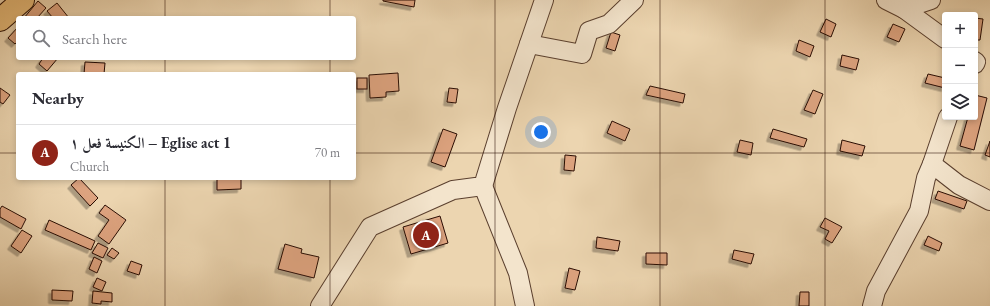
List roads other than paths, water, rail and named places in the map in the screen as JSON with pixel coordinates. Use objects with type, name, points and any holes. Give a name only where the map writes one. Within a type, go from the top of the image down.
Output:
[{"type":"main road","points":[[0,20],[23,0]]},
{"type":"street","points":[[525,306],[518,273],[483,186],[507,108],[544,0]]},
{"type":"street","points":[[528,44],[582,54],[589,31],[609,24],[634,0]]},
{"type":"street","points":[[886,0],[904,9],[942,37]]},
{"type":"street","points":[[904,9],[931,0]]},
{"type":"street","points":[[872,306],[876,291],[919,211],[926,178],[947,120]]},
{"type":"street","points":[[932,164],[959,185],[990,201]]},
{"type":"street","points":[[320,306],[370,227],[453,190],[483,186]]},
{"type":"place","name":"الكنيسة فعل ۱ – Eglise act 1","points":[[426,235]]}]
